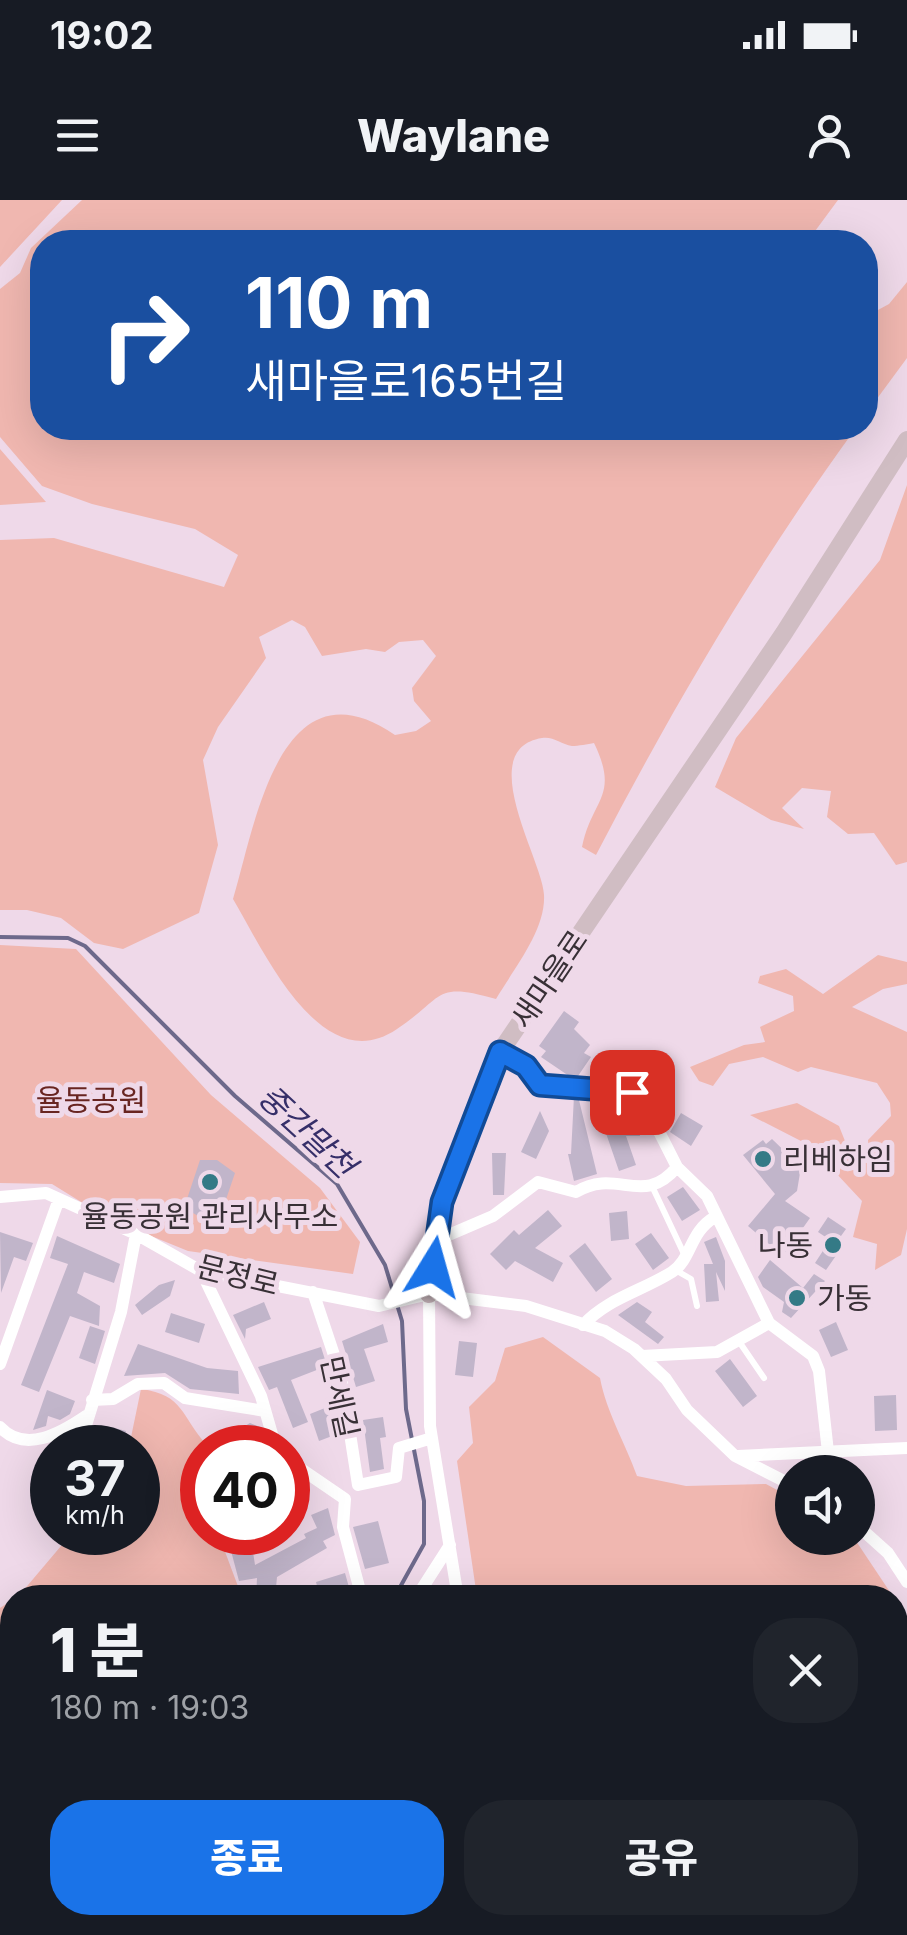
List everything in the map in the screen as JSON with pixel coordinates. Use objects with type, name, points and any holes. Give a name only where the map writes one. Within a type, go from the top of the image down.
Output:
[{"type":"street","name":"새마을로","points":[[456,1585],[426,1439],[429,1294],[442,1202],[500,1052],[784,633],[907,440]]},
{"type":"street","points":[[500,1052],[526,1066],[540,1085],[632,1092],[644,1102],[677,1167],[707,1196],[769,1322],[805,1346],[813,1356],[828,1452]]},
{"type":"street","points":[[437,1240],[493,1216],[538,1182],[576,1192],[592,1182],[607,1180],[643,1190],[665,1182],[677,1167]]},
{"type":"street","name":"문정로","points":[[0,1197],[46,1194],[136,1234],[202,1272],[384,1306],[429,1294]]},
{"type":"street","points":[[0,1364],[59,1199]]},
{"type":"street","points":[[583,1324],[598,1308],[676,1270],[699,1226],[715,1217]]},
{"type":"street","points":[[84,1425],[121,1312],[136,1234]]},
{"type":"street","points":[[202,1272],[270,1425]]},
{"type":"street","name":"만세길","points":[[312,1292],[340,1376],[358,1485]]},
{"type":"street","points":[[429,1294],[526,1306],[605,1332],[642,1356],[710,1434],[736,1456],[775,1476]]},
{"type":"street","points":[[642,1356],[691,1350],[717,1352],[769,1322]]},
{"type":"street","points":[[92,1400],[113,1399],[138,1384],[164,1383],[185,1398],[266,1410]]},
{"type":"street","points":[[0,1427],[9,1437],[31,1440],[57,1435],[86,1416]]},
{"type":"street","points":[[359,1585],[343,1527],[344,1499],[358,1485],[396,1477],[402,1446],[426,1439]]},
{"type":"street","points":[[736,1456],[907,1448]]},
{"type":"street","points":[[310,1475],[344,1499]]},
{"type":"street","points":[[875,1541],[907,1582]]},
{"type":"street","points":[[424,1585],[450,1545]]},
{"type":"lane","points":[[652,1186],[685,1255]]},
{"type":"lane","points":[[676,1270],[692,1278],[697,1306]]},
{"type":"lane","points":[[737,1339],[764,1378]]},
{"type":"green space","points":[[0,200],[62,200],[30,230],[0,267]]},
{"type":"green space","points":[[82,200],[838,200],[816,230],[50,230]]},
{"type":"green space","points":[[30,250],[30,440],[848,440],[718,636],[596,855],[582,847],[604,787],[594,743],[572,746],[542,738],[522,747],[513,762],[512,784],[541,879],[543,908],[527,949],[496,999],[450,992],[397,1029],[369,1040],[344,1038],[320,1024],[298,1002],[278,976],[233,899],[264,794],[279,760],[299,733],[324,717],[356,716],[395,735],[416,731],[431,721],[414,701],[412,688],[436,656],[423,640],[399,642],[385,652],[366,649],[322,656],[305,627],[292,620],[259,637],[266,658],[218,727],[203,760],[218,845],[199,913],[123,949],[94,943],[61,918],[27,910],[0,910],[0,540],[54,538],[224,587],[238,555],[195,529],[92,504],[42,486],[0,437],[0,289],[20,273]]},
{"type":"green space","points":[[907,282],[907,358],[878,397],[878,310],[889,304]]},
{"type":"green space","points":[[0,449],[46,502],[0,505]]},
{"type":"green space","points":[[907,485],[907,862],[896,865],[874,833],[848,834],[827,817],[831,791],[802,788],[782,808],[804,829],[771,820],[715,787],[736,738],[880,560]]},
{"type":"green space","name":"율동공원","points":[[0,945],[76,949],[211,1095],[320,1188],[360,1242],[353,1274],[188,1251],[107,1218],[52,1184],[0,1183]]},
{"type":"green space","points":[[878,955],[907,962],[907,984],[883,989],[852,1007],[907,1032],[907,1229],[901,1255],[875,1270],[877,1244],[853,1237],[862,1201],[834,1171],[811,1162],[801,1141],[750,1115],[797,1103],[839,1126],[847,1146],[869,1156],[868,1140],[891,1116],[890,1103],[877,1083],[811,1067],[798,1072],[763,1057],[729,1064],[713,1086],[699,1081],[690,1067],[744,1045],[765,1042],[760,1027],[794,1011],[793,996],[758,983],[760,976],[786,969],[823,994]]},
{"type":"green space","points":[[543,1337],[600,1378],[637,1476],[686,1486],[766,1484],[775,1489],[775,1555],[865,1555],[885,1585],[475,1585],[457,1461],[473,1443],[469,1407],[495,1381],[505,1348]]},
{"type":"green space","points":[[141,1389],[174,1402],[191,1425],[180,1425],[180,1555],[226,1555],[238,1585],[28,1585],[53,1555],[160,1555],[160,1425],[134,1425]]},
{"type":"building","points":[[564,1011],[579,1022],[574,1029],[590,1045],[584,1053],[591,1057],[578,1076],[569,1076],[541,1057],[546,1051],[539,1046]]},
{"type":"building","points":[[574,1096],[578,1096],[597,1174],[574,1181],[568,1154]]},
{"type":"building","points":[[598,1110],[637,1110],[640,1136],[626,1136],[636,1165],[619,1171]]},
{"type":"building","points":[[540,1111],[549,1131],[536,1159],[521,1152]]},
{"type":"building","points":[[681,1113],[703,1126],[691,1146],[670,1132]]},
{"type":"building","points":[[772,1139],[801,1167],[797,1191],[785,1201],[810,1218],[783,1256],[748,1226],[775,1194],[743,1155],[763,1140],[766,1144]]},
{"type":"building","points":[[492,1153],[506,1153],[504,1195],[493,1195]]},
{"type":"building","name":"율동공원 관리사무소","points":[[200,1160],[217,1160],[235,1173],[221,1214],[200,1217],[184,1208]]},
{"type":"building","points":[[683,1187],[700,1210],[682,1221],[667,1197]]},
{"type":"building","points":[[548,1210],[562,1226],[535,1248],[563,1263],[553,1282],[515,1261],[506,1270],[490,1254],[514,1230],[519,1235]]},
{"type":"building","points":[[627,1211],[629,1239],[611,1241],[609,1213]]},
{"type":"building","name":"나동","points":[[828,1217],[846,1229],[836,1243],[842,1247],[826,1270],[815,1263],[830,1240],[818,1232]]},
{"type":"building","points":[[0,1232],[33,1243],[26,1261],[14,1257],[1,1293]]},
{"type":"building","points":[[651,1233],[669,1258],[653,1270],[635,1244]]},
{"type":"building","points":[[57,1236],[120,1264],[114,1283],[84,1272],[77,1293],[100,1306],[99,1326],[70,1316],[39,1392],[21,1385],[68,1264],[50,1258]]},
{"type":"building","points":[[716,1237],[725,1261],[725,1291],[716,1272],[719,1301],[706,1302],[704,1264],[713,1264],[704,1242]]},
{"type":"building","points":[[585,1243],[612,1279],[596,1292],[569,1256]]},
{"type":"building","points":[[770,1260],[803,1288],[814,1274],[825,1281],[791,1318],[782,1312],[784,1302],[763,1287],[758,1277]]},
{"type":"building","points":[[175,1280],[170,1296],[142,1315],[135,1305],[159,1285]]},
{"type":"building","points":[[264,1302],[271,1319],[246,1329],[245,1339],[233,1315]]},
{"type":"building","points":[[637,1302],[652,1312],[645,1322],[664,1337],[658,1344],[618,1315]]},
{"type":"building","points":[[171,1313],[205,1324],[199,1343],[165,1332]]},
{"type":"building","points":[[836,1322],[848,1350],[831,1357],[819,1330]]},
{"type":"building","points":[[383,1324],[388,1342],[364,1349],[375,1381],[356,1387],[342,1341]]},
{"type":"building","points":[[90,1326],[105,1331],[95,1364],[79,1358]]},
{"type":"building","points":[[459,1341],[477,1343],[473,1377],[455,1375]]},
{"type":"building","points":[[138,1344],[207,1368],[238,1371],[239,1394],[190,1389],[165,1373],[124,1376]]},
{"type":"building","points":[[321,1347],[327,1366],[291,1380],[308,1422],[292,1425],[277,1387],[269,1390],[258,1367]]},
{"type":"building","points":[[730,1359],[757,1396],[743,1407],[715,1371]]},
{"type":"building","points":[[47,1390],[75,1401],[70,1414],[60,1420],[48,1416],[46,1425],[35,1425]]},
{"type":"building","points":[[896,1395],[897,1430],[875,1431],[874,1396]]},
{"type":"building","points":[[335,1404],[340,1433],[319,1441],[310,1414]]},
{"type":"building","points":[[383,1417],[386,1437],[380,1438],[384,1469],[370,1472],[363,1420]]},
{"type":"building","points":[[328,1508],[335,1535],[323,1541],[327,1548],[277,1577],[276,1585],[257,1585],[257,1578],[239,1581],[232,1555],[253,1555],[255,1565],[274,1555],[310,1555],[310,1531],[317,1528],[311,1515]]},
{"type":"building","points":[[378,1521],[389,1563],[365,1569],[353,1527]]},
{"type":"building","points":[[345,1573],[348,1585],[317,1585],[316,1582]]},
{"type":"waterway","name":"중간말천","points":[[0,937],[68,938],[85,946],[235,1096],[337,1184],[385,1265],[402,1321],[406,1409],[424,1501],[424,1544],[401,1585]]},
{"type":"place","name":"리베하임","points":[[763,1159]]},
{"type":"place","name":"율동공원 관리사무소","points":[[210,1182]]},
{"type":"place","name":"나동","points":[[833,1245]]},
{"type":"place","name":"가동","points":[[797,1298]]},
{"type":"route","points":[[433,1267],[442,1202],[500,1052],[526,1066],[540,1085],[610,1087],[632,1092]]}]
